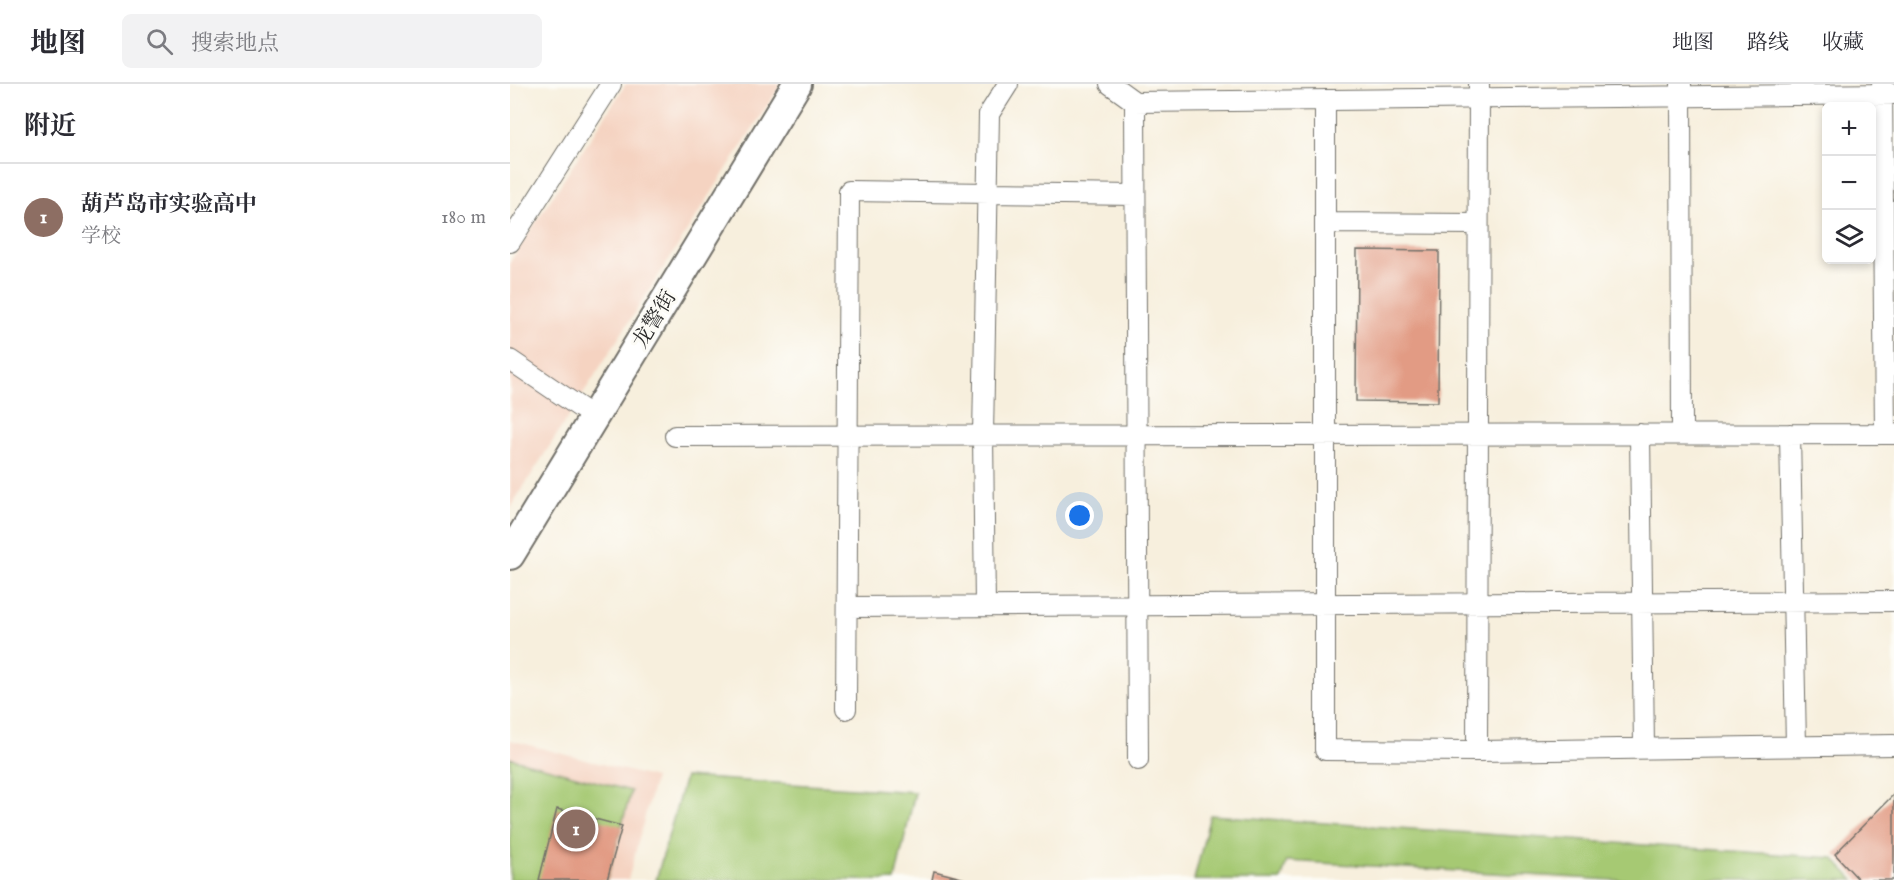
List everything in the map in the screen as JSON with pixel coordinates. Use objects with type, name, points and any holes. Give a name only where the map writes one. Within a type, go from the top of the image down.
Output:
[{"type":"street","points":[[510,242],[611,84]]},
{"type":"street","name":"龙警街","points":[[510,555],[797,84]]},
{"type":"street","points":[[985,606],[983,435],[989,114],[1008,84]]},
{"type":"street","points":[[675,436],[1890,434],[1886,91],[1479,91],[1325,100],[1135,102],[1110,84]]},
{"type":"street","points":[[1681,90],[1682,434]]},
{"type":"street","points":[[1477,751],[1479,91]]},
{"type":"street","points":[[1325,100],[1325,750],[1477,751],[1894,745]]},
{"type":"street","points":[[1135,102],[1138,760]]},
{"type":"street","points":[[846,709],[849,191],[1135,195]]},
{"type":"street","points":[[1325,224],[1478,224]]},
{"type":"street","points":[[510,360],[594,417]]},
{"type":"street","points":[[1640,434],[1644,748]]},
{"type":"street","points":[[1790,434],[1796,746]]},
{"type":"street","points":[[847,607],[1894,601]]},
{"type":"shaded area","points":[[626,84],[781,84],[510,508],[510,262]]},
{"type":"shaded area","points":[[510,740],[655,778],[628,880],[510,880]]},
{"type":"green space","points":[[510,758],[631,791],[607,880],[510,880]]},
{"type":"green space","points":[[685,777],[915,792],[895,880],[656,880]]},
{"type":"green space","points":[[1210,815],[1833,858],[1854,880],[1612,880],[1287,861],[1281,880],[1194,880]]},
{"type":"building","points":[[1357,250],[1439,251],[1438,402],[1356,401]]},
{"type":"building","points":[[1894,794],[1894,880],[1859,880],[1835,854]]},
{"type":"building","points":[[557,809],[622,826],[607,880],[539,880]]},
{"type":"building","points":[[934,871],[966,879],[966,880],[932,880]]},
{"type":"place","name":"葫芦岛市实验高中","points":[[576,829]]}]
